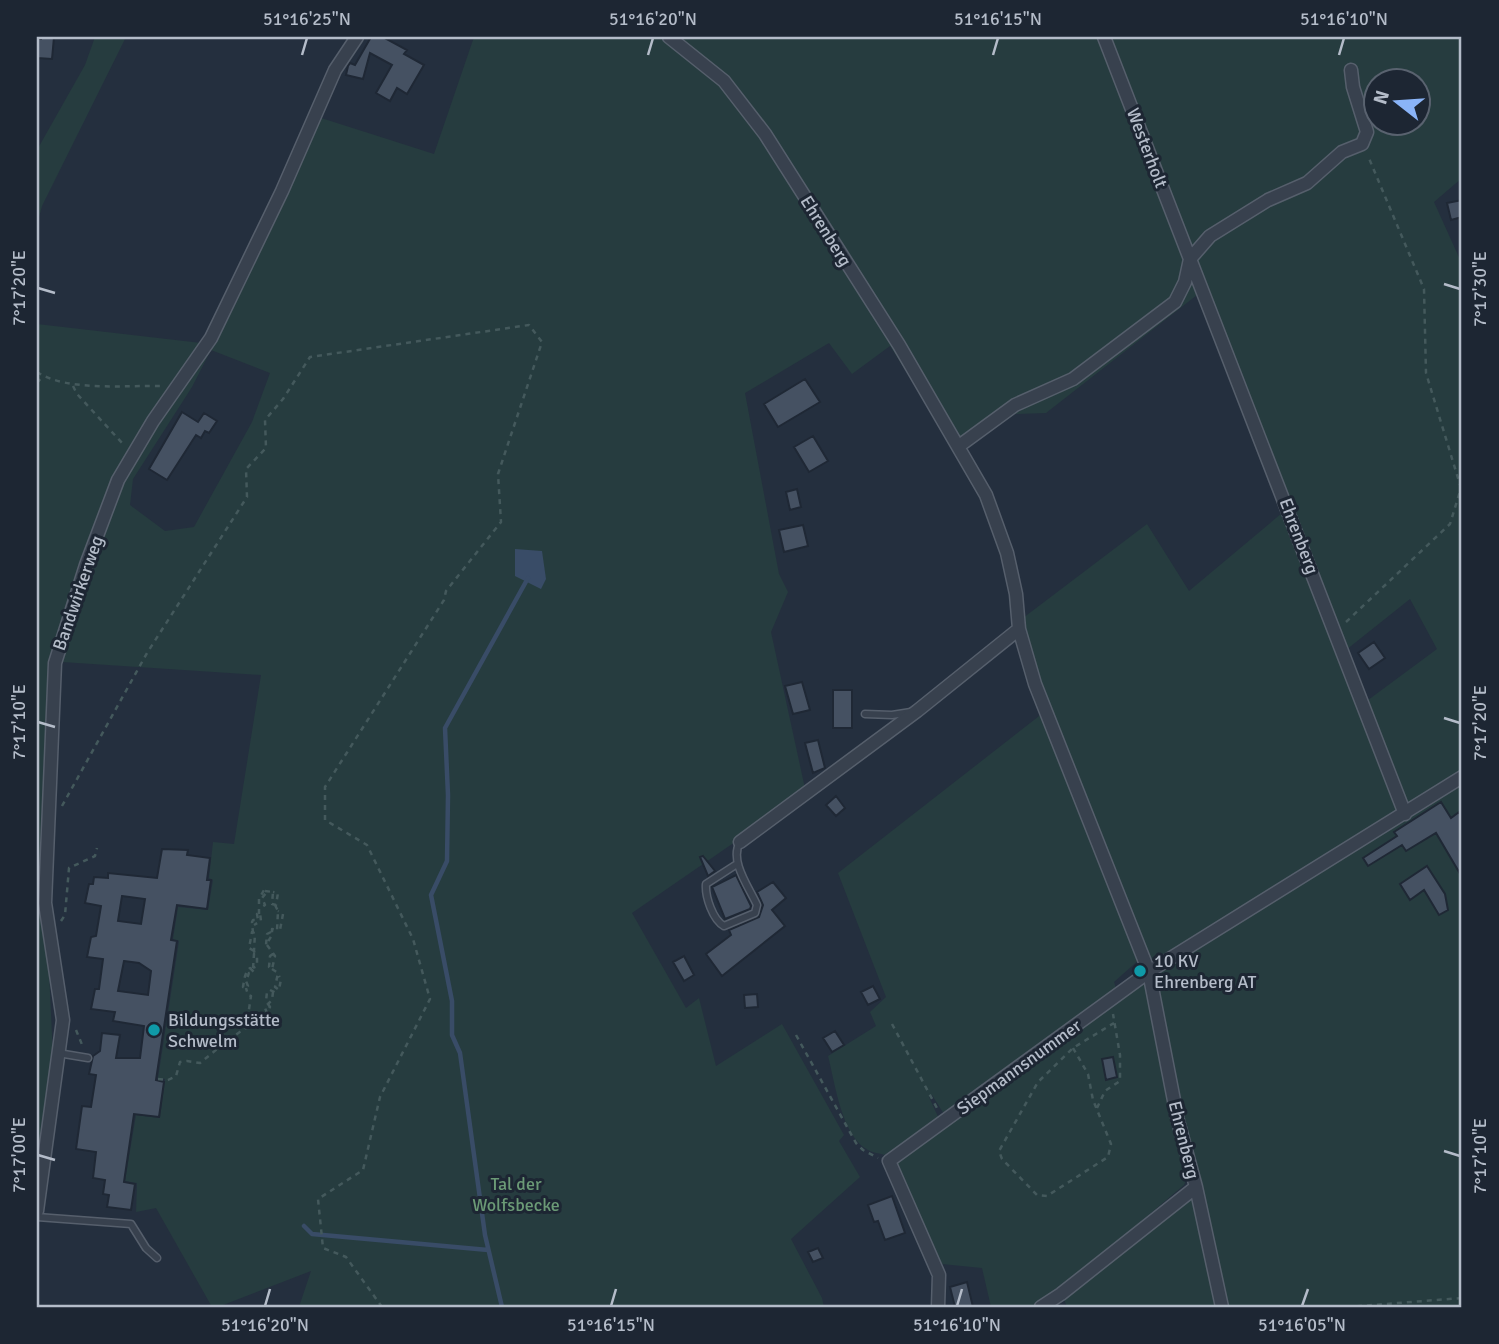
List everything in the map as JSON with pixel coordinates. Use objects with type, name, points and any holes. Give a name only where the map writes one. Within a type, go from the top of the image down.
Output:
[{"type":"street","name":"Bandwirkerweg","points":[[37,1211],[63,1020],[45,903],[55,663],[86,565],[118,480],[132,454],[211,338],[282,191],[335,70],[357,37]]},
{"type":"street","name":"Ehrenberg","points":[[669,37],[724,80],[765,134],[899,345],[986,495],[1007,553],[1017,594],[1019,629],[1035,684],[1149,972],[1178,1121],[1196,1187],[1222,1307]]},
{"type":"street","name":"Westerholt","points":[[1104,37],[1190,259]]},
{"type":"street","points":[[960,446],[1015,405],[1073,379],[1175,302],[1185,282],[1190,259],[1210,236],[1268,200],[1307,183],[1342,152],[1362,144],[1367,132],[1353,87],[1351,70]]},
{"type":"street","name":"Ehrenberg","points":[[1190,259],[1405,814]]},
{"type":"street","points":[[740,842],[917,711],[1019,629]]},
{"type":"street","points":[[1149,972],[1462,777]]},
{"type":"street","name":"Siepmannsnummer","points":[[889,1161],[1149,972]]},
{"type":"street","points":[[889,1161],[939,1275],[938,1307]]},
{"type":"street","points":[[1041,1307],[1196,1187]]},
{"type":"lane","points":[[864,714],[892,715],[917,711]]},
{"type":"lane","points":[[737,863],[706,884],[706,894],[719,923],[724,926],[757,910],[737,863],[736,848],[740,842]]},
{"type":"lane","points":[[58,1053],[85,1057]]},
{"type":"lane","points":[[37,1217],[131,1224],[146,1248],[157,1258]]},
{"type":"path","points":[[1336,632],[1450,524],[1461,488],[1426,373],[1424,289],[1362,144]]},
{"type":"path","points":[[61,808],[147,653],[247,497],[246,469],[266,448],[265,420],[283,400],[310,357],[529,325],[542,342],[498,474],[501,522],[446,591],[444,600],[326,787],[325,820],[367,845],[413,939],[429,999],[380,1097],[363,1170],[318,1199],[323,1248],[346,1256],[382,1307]]},
{"type":"path","points":[[37,372],[73,384],[176,387]]},
{"type":"path","points":[[37,383],[43,376]]},
{"type":"path","points":[[73,384],[77,394],[132,454]]},
{"type":"path","points":[[59,925],[65,915],[69,868],[95,856],[97,849]]},
{"type":"path","points":[[158,1079],[168,1080],[176,1076],[180,1062],[200,1063],[227,1041],[246,1029],[267,1013],[267,992],[275,991],[276,979],[279,976],[272,969],[275,956],[267,945],[272,929],[277,930],[278,911],[272,903],[273,892],[261,892],[258,920],[252,922],[254,972],[249,973],[246,988],[251,996],[246,1029]]},
{"type":"path","points":[[1097,1109],[1105,1091],[1120,1081],[1121,1055],[1110,1000]]},
{"type":"path","points":[[1073,1048],[1088,1074],[1097,1109],[1111,1144],[1108,1157],[1047,1196],[1037,1195],[1002,1159],[999,1151],[1038,1082],[1073,1048],[1114,1023]]},
{"type":"path","points":[[892,1024],[945,1122]]},
{"type":"path","points":[[76,1029],[85,1057]]},
{"type":"path","points":[[796,1035],[856,1143],[863,1150],[889,1161]]},
{"type":"path","points":[[1347,1307],[1462,1298]]},
{"type":"green space","points":[[95,37],[126,37],[42,206],[37,225],[37,150],[85,65]]},
{"type":"green space","name":"Tal der Wolfsbecke","points":[[474,37],[1462,37],[1462,178],[1434,202],[1462,264],[1462,1307],[1067,1307],[1061,1292],[1195,1181],[1149,970],[1030,659],[1023,618],[1147,524],[1189,591],[1282,513],[1192,270],[1197,295],[1046,413],[1015,414],[964,449],[942,428],[890,346],[852,374],[829,343],[745,393],[779,574],[788,592],[771,632],[806,793],[632,913],[686,1008],[699,998],[716,1066],[782,1024],[844,1135],[839,1141],[860,1177],[791,1239],[822,1298],[824,1307],[299,1307],[311,1271],[212,1307],[156,1208],[136,1212],[137,1183],[125,1181],[136,1115],[160,1118],[165,1079],[158,1078],[179,941],[173,939],[178,907],[208,910],[213,880],[209,878],[213,842],[234,844],[261,675],[62,662],[43,766],[43,839],[53,1057],[37,1197],[37,324],[210,344],[315,116],[434,154]],"holes":[[[211,350],[270,373],[252,422],[194,527],[165,531],[130,505],[133,479],[192,387]],[[1410,599],[1437,649],[1360,706],[1341,654]]]},
{"type":"green space","points":[[1043,713],[1141,958],[1114,982],[1117,991],[1107,1009],[1145,982],[1188,1175],[1184,1185],[1060,1290],[1032,1307],[991,1307],[982,1268],[942,1264],[893,1163],[949,1122],[932,1095],[929,1097],[940,1121],[884,1155],[870,1151],[859,1143],[845,1121],[828,1056],[876,1026],[870,1012],[886,997],[838,873]]},
{"type":"water","points":[[515,549],[542,551],[546,579],[541,589],[515,576]]},
{"type":"building","points":[[54,37],[52,59],[37,58],[38,39]]},
{"type":"building","points":[[371,37],[383,37],[407,50],[404,54],[424,65],[407,94],[397,88],[390,101],[376,93],[392,65],[370,53],[363,79],[346,75],[348,66],[350,63],[355,65]]},
{"type":"building","points":[[1462,200],[1462,217],[1451,220],[1447,203]]},
{"type":"building","points":[[805,379],[820,402],[778,427],[764,404]]},
{"type":"building","points":[[182,412],[198,422],[204,413],[217,421],[209,433],[205,431],[201,438],[196,435],[167,480],[149,469]]},
{"type":"building","points":[[813,436],[828,461],[809,472],[794,447]]},
{"type":"building","points":[[797,489],[801,507],[790,510],[786,492]]},
{"type":"building","points":[[803,525],[808,546],[784,552],[779,530]]},
{"type":"building","points":[[1374,642],[1385,658],[1369,669],[1358,653]]},
{"type":"building","points":[[802,682],[810,710],[793,714],[785,686]]},
{"type":"building","points":[[833,690],[852,690],[852,728],[833,728]]},
{"type":"building","points":[[818,740],[825,768],[813,773],[805,743]]},
{"type":"building","points":[[836,796],[845,808],[836,816],[826,805]]},
{"type":"building","points":[[1441,802],[1451,818],[1459,812],[1462,819],[1462,877],[1436,833],[1406,851],[1402,845],[1368,866],[1363,858],[1397,836],[1394,832]]},
{"type":"building","name":"Bildungsstätte Schwelm","points":[[162,849],[188,850],[187,855],[210,858],[207,880],[211,880],[207,909],[177,905],[171,940],[177,941],[156,1080],[164,1082],[159,1117],[134,1114],[124,1182],[135,1184],[131,1210],[107,1207],[109,1195],[103,1194],[105,1180],[93,1178],[96,1152],[76,1149],[82,1106],[91,1107],[96,1075],[89,1074],[93,1056],[100,1051],[102,1033],[120,1035],[116,1058],[140,1058],[144,1026],[113,1021],[115,1012],[91,1009],[95,989],[99,989],[103,959],[87,957],[91,937],[96,936],[101,906],[85,903],[89,884],[93,884],[94,877],[108,878],[108,873],[157,878]],"holes":[[[122,896],[145,899],[141,924],[118,921]],[[124,961],[139,963],[151,971],[148,995],[118,991]]]},
{"type":"building","points":[[703,856],[715,871],[708,876],[700,857]]},
{"type":"building","points":[[1427,866],[1445,894],[1448,910],[1439,915],[1424,890],[1410,900],[1400,884]]},
{"type":"building","points":[[736,875],[751,906],[750,909],[725,919],[712,887]]},
{"type":"building","points":[[773,882],[786,898],[772,910],[785,926],[722,976],[706,954],[731,935],[729,930],[759,917],[763,905],[757,892]]},
{"type":"building","points":[[684,956],[694,975],[684,981],[673,962]]},
{"type":"building","points":[[873,986],[880,999],[868,1005],[861,992]]},
{"type":"building","points":[[757,994],[758,1007],[745,1008],[744,995]]},
{"type":"building","points":[[835,1031],[844,1045],[832,1052],[823,1038]]},
{"type":"building","points":[[1113,1057],[1117,1077],[1106,1080],[1102,1059]]},
{"type":"building","points":[[892,1196],[905,1233],[885,1240],[868,1205]]},
{"type":"building","points":[[818,1248],[823,1258],[813,1262],[808,1252]]},
{"type":"building","points":[[967,1282],[973,1307],[955,1307],[950,1287]]},
{"type":"waterway","points":[[502,1307],[485,1235],[460,1053],[452,1035],[452,1001],[431,895],[447,861],[445,728],[528,578]]},
{"type":"waterway","points":[[304,1226],[312,1234],[488,1250]]},
{"type":"place","name":"10 KV Ehrenberg AT","points":[[1140,971]]},
{"type":"place","name":"Bildungsstätte Schwelm","points":[[154,1030]]}]
